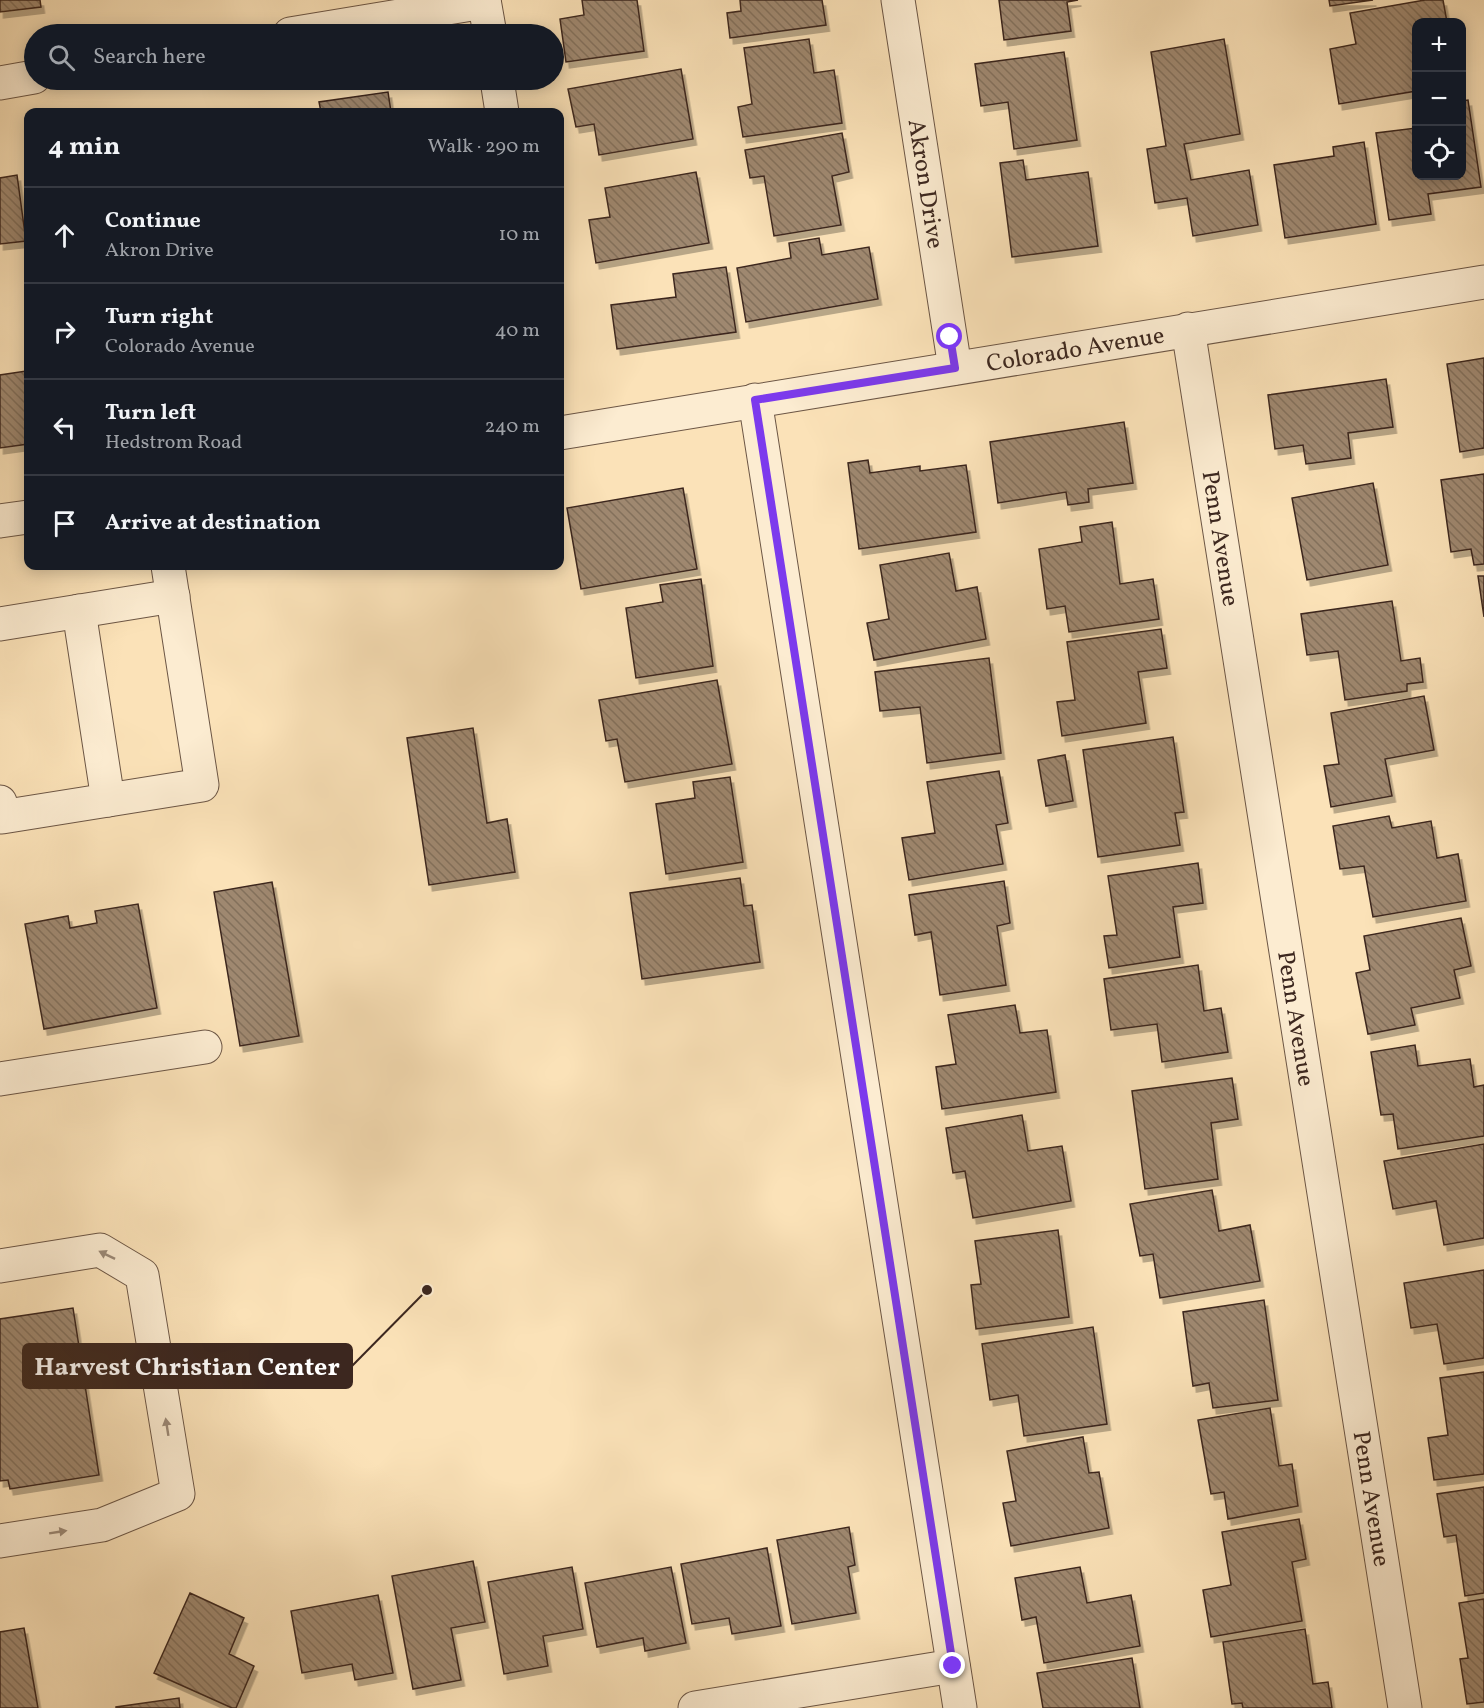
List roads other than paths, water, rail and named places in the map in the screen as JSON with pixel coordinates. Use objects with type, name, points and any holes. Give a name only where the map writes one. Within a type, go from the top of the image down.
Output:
[{"type":"street","name":"Akron Drive","points":[[898,0],[955,368]]},
{"type":"street","points":[[349,24],[484,1],[488,24]]},
{"type":"street","points":[[0,82],[24,78]]},
{"type":"street","points":[[499,90],[501,108]]},
{"type":"street","name":"Colorado Avenue","points":[[564,432],[1484,282]]},
{"type":"street","name":"Penn Avenue","points":[[1188,329],[1405,1708]]},
{"type":"street","points":[[755,400],[960,1708]]},
{"type":"street","points":[[0,521],[24,518]]},
{"type":"street","points":[[0,624],[79,611],[170,580],[202,785],[2,817],[0,802]]},
{"type":"street","points":[[79,611],[108,800]]},
{"type":"street","points":[[0,1079],[205,1047]]},
{"type":"street","points":[[0,1266],[100,1250],[142,1275],[178,1494],[102,1524],[0,1541]]},
{"type":"street","points":[[695,1708],[953,1666]]},
{"type":"place","name":"Harvest Christian Center","points":[[427,1290]]}]
